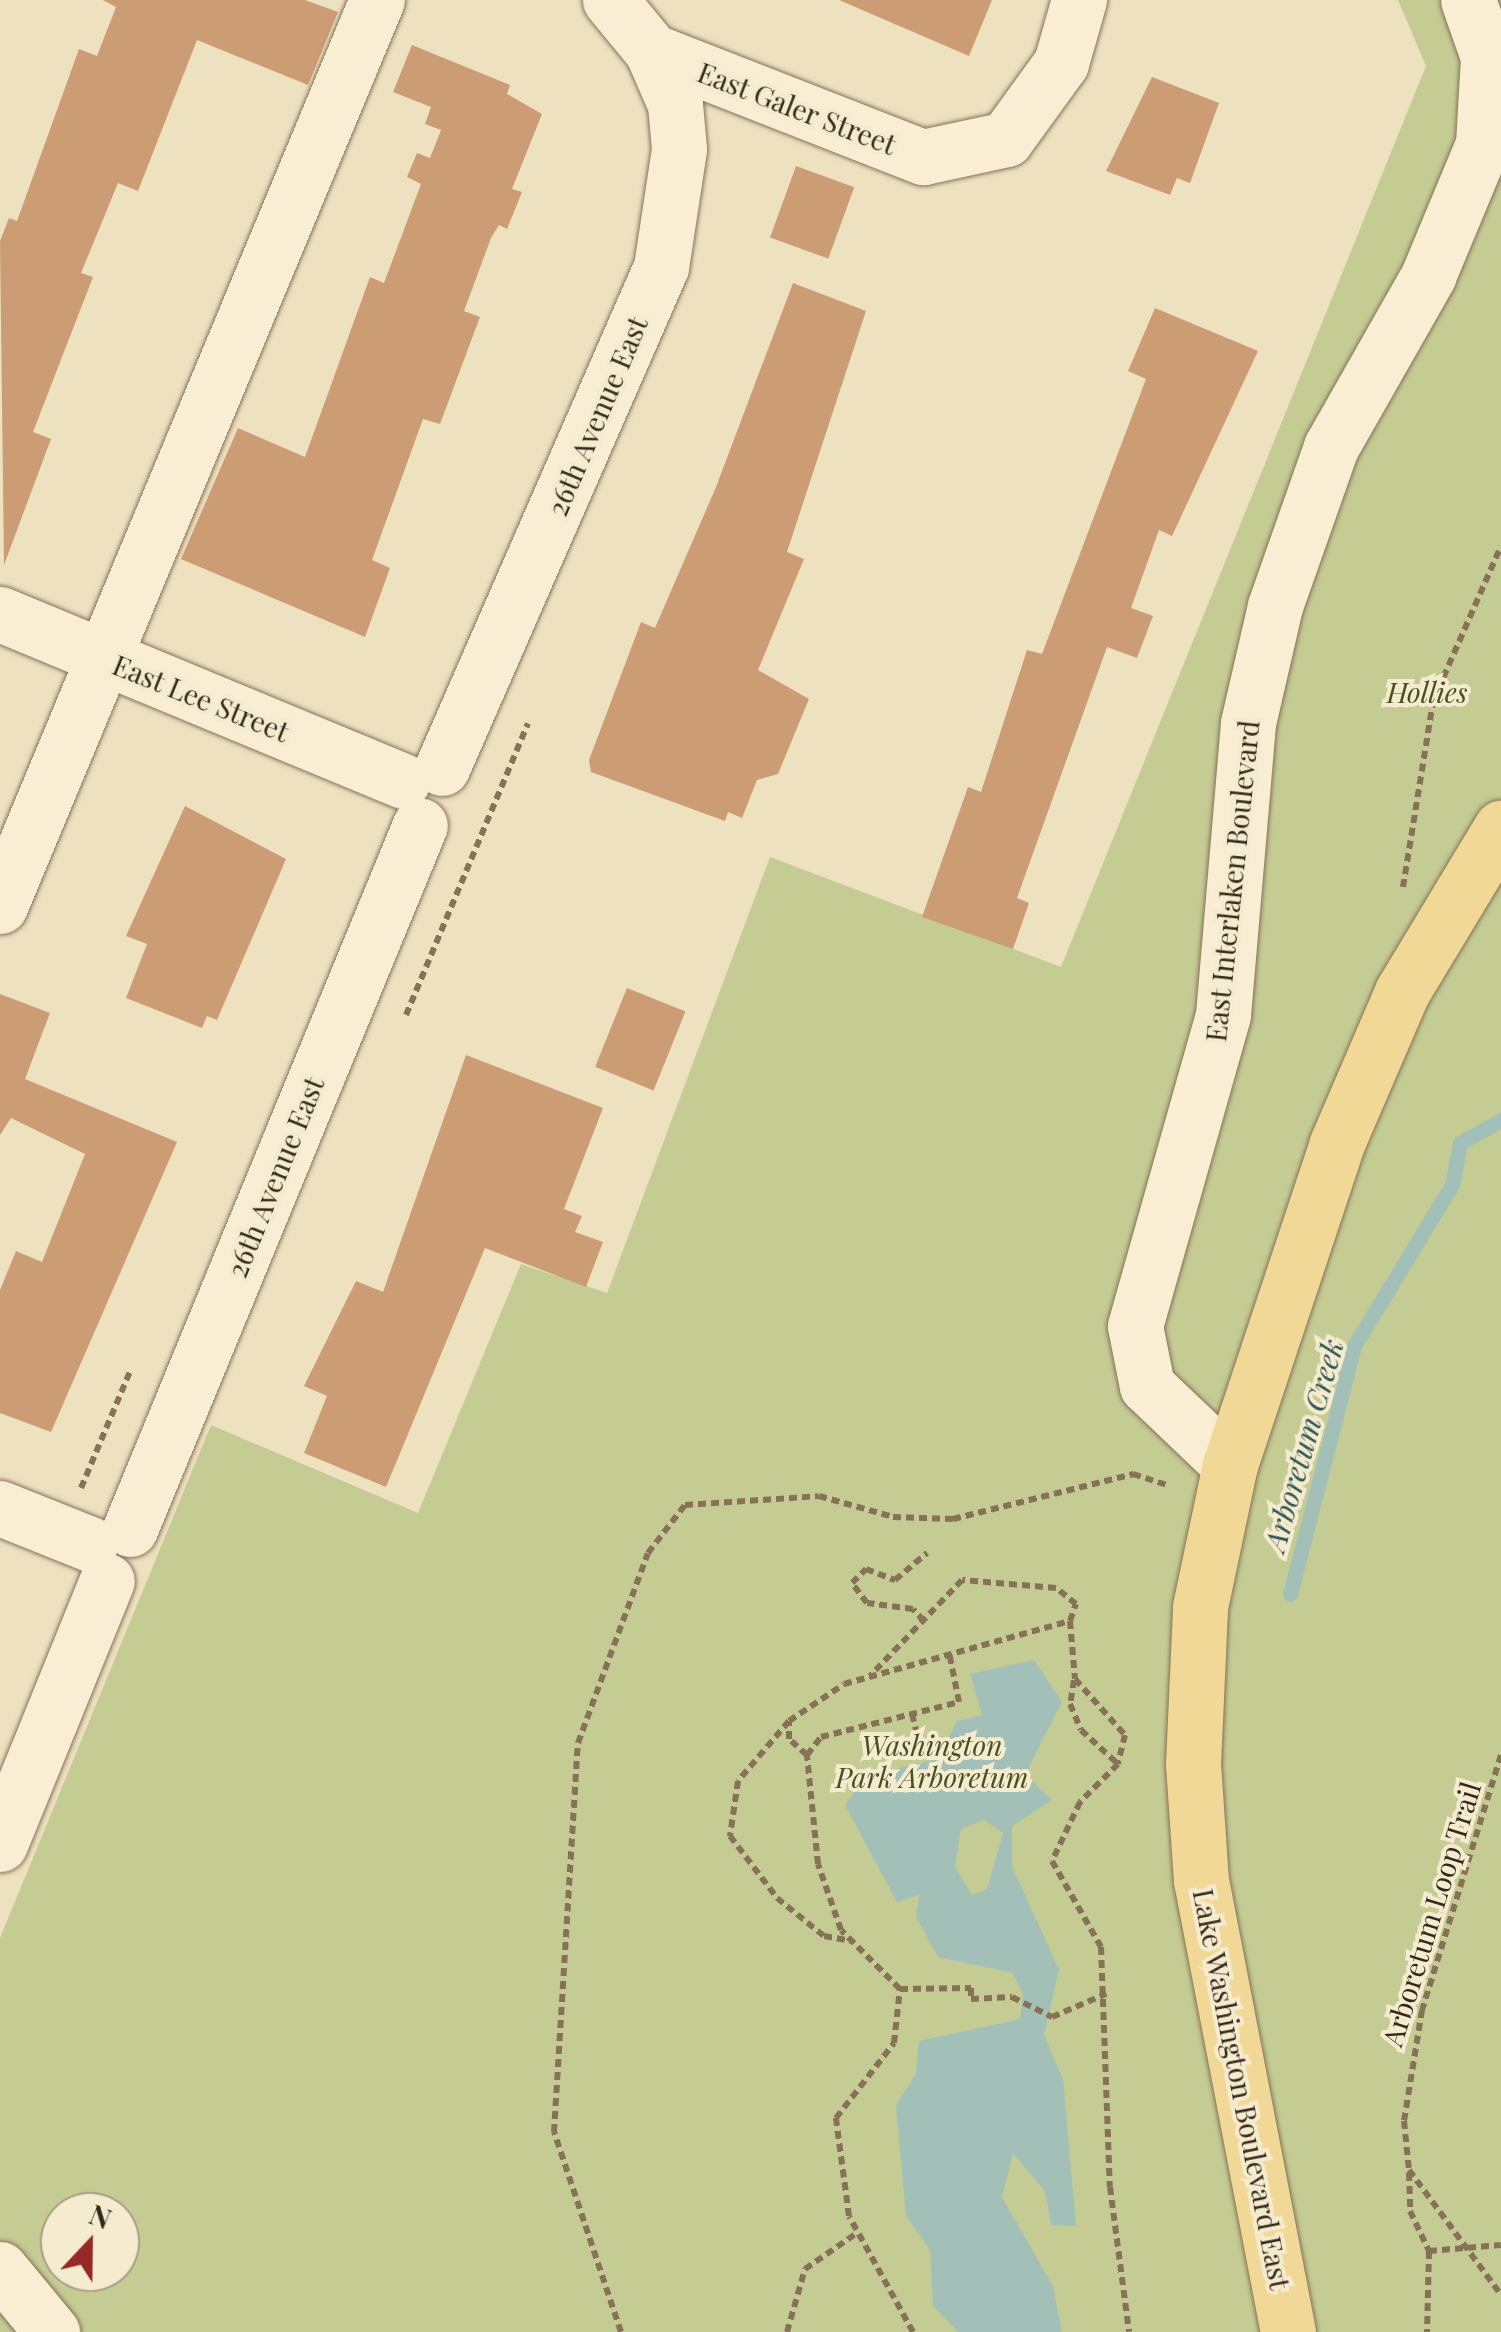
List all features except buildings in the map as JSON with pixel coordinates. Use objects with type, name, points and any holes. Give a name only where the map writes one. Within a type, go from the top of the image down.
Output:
[{"type":"main road","name":"Lake Washington Boulevard East","points":[[1288,2332],[1214,1959],[1193,1764],[1200,1607],[1230,1465],[1370,1064],[1501,828]]},
{"type":"street","points":[[0,906],[106,659],[376,0]]},
{"type":"street","name":"East Galer Street","points":[[610,0],[652,51],[922,157],[1006,140],[1061,63],[1079,0]]},
{"type":"street","name":"East Interlaken Boulevard","points":[[1230,1465],[1147,1386],[1136,1326],[1223,1015],[1248,723],[1275,606],[1332,447],[1428,276],[1483,144],[1488,57],[1468,0]]},
{"type":"street","name":"26th Avenue East","points":[[0,1844],[100,1540],[422,791],[661,267],[679,149],[675,104],[652,51]]},
{"type":"street","name":"East Lee Street","points":[[0,614],[422,791]]},
{"type":"street","points":[[0,1508],[100,1540]]},
{"type":"street","points":[[0,2270],[52,2332]]},
{"type":"path","points":[[1404,890],[1433,700],[1501,546]]},
{"type":"path","points":[[406,1015],[528,723]]},
{"type":"path","points":[[100,1540],[131,1369]]},
{"type":"path","points":[[621,2332],[554,2132],[578,1743],[648,1554],[686,1505],[819,1496],[894,1517],[953,1519],[1133,1474],[1169,1486]]},
{"type":"path","points":[[924,1620],[914,1608],[867,1603],[852,1583],[866,1569],[895,1580],[927,1553]]},
{"type":"path","points":[[870,1675],[962,1580],[1056,1588],[1076,1604],[1070,1622],[1074,1679],[1070,1704],[1081,1730],[1118,1764]]},
{"type":"path","points":[[852,1941],[824,1936],[777,1898],[730,1836],[738,1781],[789,1722],[870,1675],[1070,1622]]},
{"type":"path","points":[[807,1755],[821,1737],[959,1702],[949,1652]]},
{"type":"path","points":[[1074,1679],[1125,1736],[1118,1764],[1080,1802],[1052,1861],[1102,1947],[1110,2187],[1128,2332]]},
{"type":"path","points":[[912,1714],[923,1757]]},
{"type":"path","points":[[789,1722],[789,1739],[807,1755],[818,1864],[852,1941],[900,1989],[1012,1998],[1052,2017],[1106,1994]]},
{"type":"path","name":"Arboretum Loop Trail","points":[[1429,2251],[1410,2211],[1404,2121],[1412,2049],[1501,1755]]},
{"type":"path","points":[[900,1989],[894,2044],[836,2118],[857,2233],[912,2332]]},
{"type":"path","points":[[1409,2170],[1474,2249],[1501,2295]]},
{"type":"path","points":[[787,2332],[804,2269],[857,2233]]},
{"type":"path","points":[[1427,2332],[1429,2251],[1501,2245]]},
{"type":"green space","name":"Washington Park Arboretum","points":[[1398,0],[1501,0],[1501,2332],[0,2332],[0,1938],[211,1425],[418,1513],[521,1264],[607,1293],[770,857],[1061,967],[1426,66]]},
{"type":"water","points":[[1034,1660],[1062,1702],[1025,1775],[1052,1800],[1012,1826],[1012,1866],[1059,1970],[1044,2035],[1063,2079],[1076,2226],[1051,2225],[1045,2191],[1013,2154],[1002,2197],[1053,2286],[1062,2332],[958,2332],[933,2306],[930,2250],[906,2216],[896,2106],[916,2073],[919,2041],[1020,2019],[1023,1994],[1013,1973],[938,1957],[916,1917],[919,1895],[897,1902],[845,1805],[866,1776],[938,1759],[957,1721],[982,1715],[970,1674]],"holes":[[[984,1820],[1003,1833],[987,1889],[972,1895],[955,1867],[961,1829]]]},
{"type":"waterway","name":"Arboretum Creek","points":[[1290,1594],[1354,1346],[1452,1185],[1460,1143],[1501,1120]]},
{"type":"park label","name":"Hollies","points":[[1427,692]]}]
